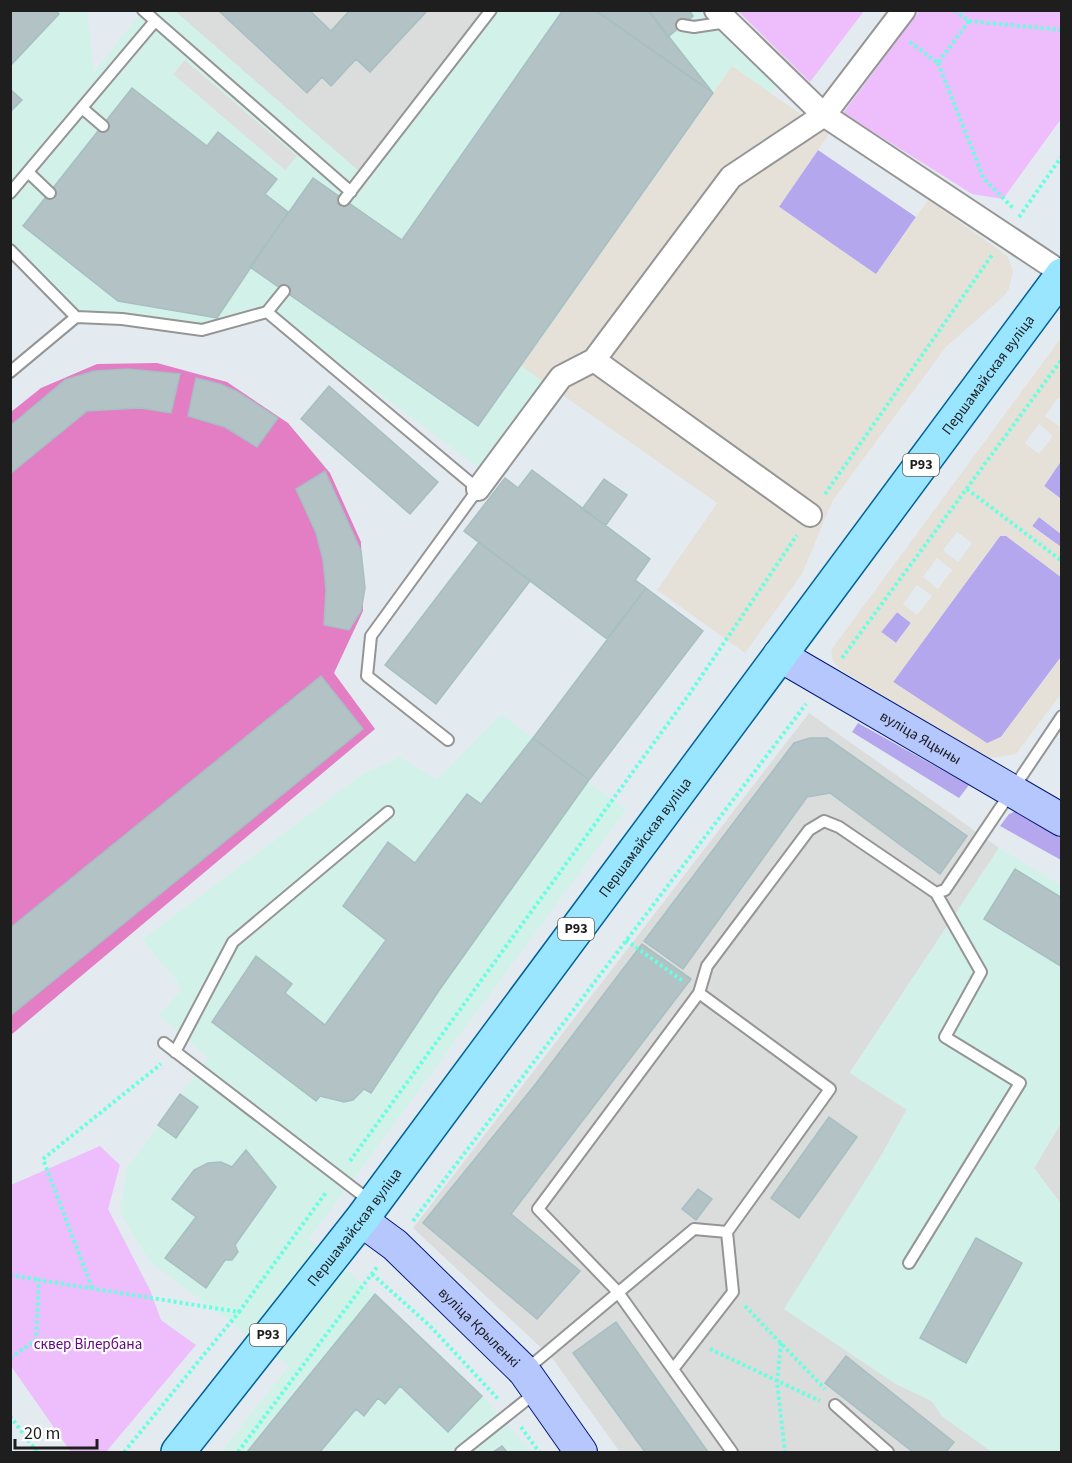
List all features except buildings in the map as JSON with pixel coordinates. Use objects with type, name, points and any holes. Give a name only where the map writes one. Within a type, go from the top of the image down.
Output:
[{"type":"main road","name":"Першамайская вуліца","points":[[178,1452],[367,1212],[1062,274]]},
{"type":"street","points":[[721,16],[824,115],[1062,274]]},
{"type":"street","points":[[478,489],[561,377],[594,360],[731,177],[824,115],[897,19]]},
{"type":"street","points":[[594,360],[810,515]]},
{"type":"street","name":"вуліца Яцыны","points":[[779,655],[1062,820]]},
{"type":"street","name":"вуліца Крыленкі","points":[[367,1212],[395,1245],[531,1381],[581,1452]]},
{"type":"lane","points":[[143,10],[347,196],[491,10]]},
{"type":"lane","points":[[682,25],[693,27],[721,16]]},
{"type":"lane","points":[[10,193],[155,21]]},
{"type":"lane","points":[[82,108],[103,126]]},
{"type":"lane","points":[[27,172],[50,193]]},
{"type":"lane","points":[[10,250],[76,317]]},
{"type":"lane","points":[[10,372],[76,317],[122,319],[202,330],[267,312],[284,291]]},
{"type":"lane","points":[[267,312],[478,489],[371,636],[367,676],[448,740]]},
{"type":"lane","points":[[936,893],[945,890],[1062,716]]},
{"type":"lane","points":[[175,1052],[233,942],[388,812]]},
{"type":"lane","points":[[732,1452],[617,1291],[538,1209],[699,993],[707,966],[794,848],[809,830],[824,821],[860,839],[936,893],[981,972],[945,1037],[1020,1083],[909,1263]]},
{"type":"lane","points":[[674,1368],[733,1292],[727,1232],[830,1089],[699,993]]},
{"type":"lane","name":"вуліца Крыленкі","points":[[164,1044],[337,1177],[367,1212]]},
{"type":"lane","points":[[461,1452],[511,1413],[531,1381],[617,1291],[694,1229],[727,1232]]},
{"type":"lane","points":[[835,1405],[888,1452]]},
{"type":"path","points":[[954,10],[969,21],[1062,30]]},
{"type":"path","points":[[897,19],[938,63],[984,178],[1020,216]]},
{"type":"path","points":[[938,63],[969,21]]},
{"type":"path","points":[[238,1452],[825,680],[1062,359]]},
{"type":"path","points":[[967,489],[1062,561]]},
{"type":"path","points":[[124,1452],[239,1312],[337,1177],[379,1125],[688,696]]},
{"type":"path","points":[[626,940],[699,993]]},
{"type":"path","points":[[93,1288],[43,1159],[175,1052]]},
{"type":"path","points":[[372,1274],[430,1326],[511,1413],[539,1452]]},
{"type":"path","points":[[10,1275],[239,1312]]},
{"type":"path","points":[[10,1358],[36,1340],[39,1280]]},
{"type":"path","points":[[733,1292],[823,1388],[835,1405]]},
{"type":"path","points":[[695,1342],[814,1400],[835,1405]]},
{"type":"path","points":[[781,1343],[777,1382],[785,1452]]},
{"type":"path","points":[[10,1416],[37,1452]]},
{"type":"shaded area","points":[[10,11],[87,11],[94,73],[142,11],[175,11],[360,172],[489,11],[732,11],[792,65],[487,474],[274,315],[234,328],[76,317],[11,250]]},
{"type":"shaded area","points":[[175,11],[491,11],[361,177]]},
{"type":"shaded area","points":[[185,60],[297,156],[285,170],[173,74]]},
{"type":"shaded area","points":[[732,66],[829,134],[779,207],[876,274],[928,200],[1001,251],[1008,257],[1013,272],[1009,289],[1003,297],[946,347],[833,500],[802,574],[745,653],[657,590],[717,503],[521,366]]},
{"type":"shaded area","points":[[818,150],[916,217],[876,275],[778,206]]},
{"type":"shaded area","points":[[1061,338],[1061,400],[1058,398],[1045,416],[1060,427],[1061,425],[1061,461],[1044,486],[1061,499],[1061,534],[1039,517],[1032,526],[1061,547],[1061,577],[1006,536],[1000,536],[893,682],[987,743],[1001,737],[1061,657],[1061,694],[1016,754],[991,758],[983,756],[838,668],[833,661],[831,650]],"holes":[[[1039,424],[1053,436],[1039,454],[1025,443]],[[957,532],[972,543],[958,562],[943,550]],[[937,558],[952,570],[938,589],[923,577]],[[917,585],[932,596],[917,615],[903,604]],[[897,612],[911,623],[896,643],[881,632]]]},
{"type":"shaded area","points":[[157,363],[227,382],[288,423],[330,473],[361,542],[363,611],[334,673],[375,729],[11,1035],[11,412],[41,388],[97,364]]},
{"type":"shaded area","points":[[1061,461],[1061,499],[1044,486]]},
{"type":"shaded area","points":[[1039,517],[1061,534],[1061,547],[1032,526]]},
{"type":"shaded area","points":[[1006,535],[1061,577],[1061,657],[1001,737],[987,744],[893,682],[1000,536]]},
{"type":"shaded area","points":[[897,612],[911,623],[896,643],[881,632]]},
{"type":"shaded area","points":[[809,713],[999,848],[850,1072],[907,1109],[882,1154],[894,1383],[932,1401],[942,1416],[992,1452],[620,1452],[552,1358],[413,1228]]},
{"type":"shaded area","points":[[501,714],[626,810],[309,1239],[375,1294],[482,1396],[532,1452],[221,1452],[289,1366],[150,1262],[120,1213],[127,1168],[208,1058],[159,1015],[181,990],[177,981],[142,940],[360,776],[400,757],[437,780]]},
{"type":"shaded area","points":[[858,723],[969,785],[959,798],[852,732]]},
{"type":"shaded area","points":[[1016,811],[1061,833],[1061,860],[1000,826],[1009,814]]},
{"type":"shaded area","points":[[999,848],[1061,885],[1061,1123],[1034,1168],[1061,1204],[1061,1452],[992,1452],[942,1416],[932,1401],[894,1383],[784,1309],[882,1154],[907,1110],[850,1073]]},
{"type":"shaded area","points":[[1061,1123],[1061,1204],[1034,1168]]},
{"type":"green space","points":[[738,11],[864,11],[810,82]]},
{"type":"green space","points":[[919,11],[1061,11],[1061,119],[1003,199],[972,194],[843,113]]},
{"type":"green space","name":"сквер Вілербана","points":[[100,1146],[120,1165],[108,1209],[150,1290],[161,1320],[196,1345],[106,1452],[71,1452],[11,1366],[11,1185]]}]
